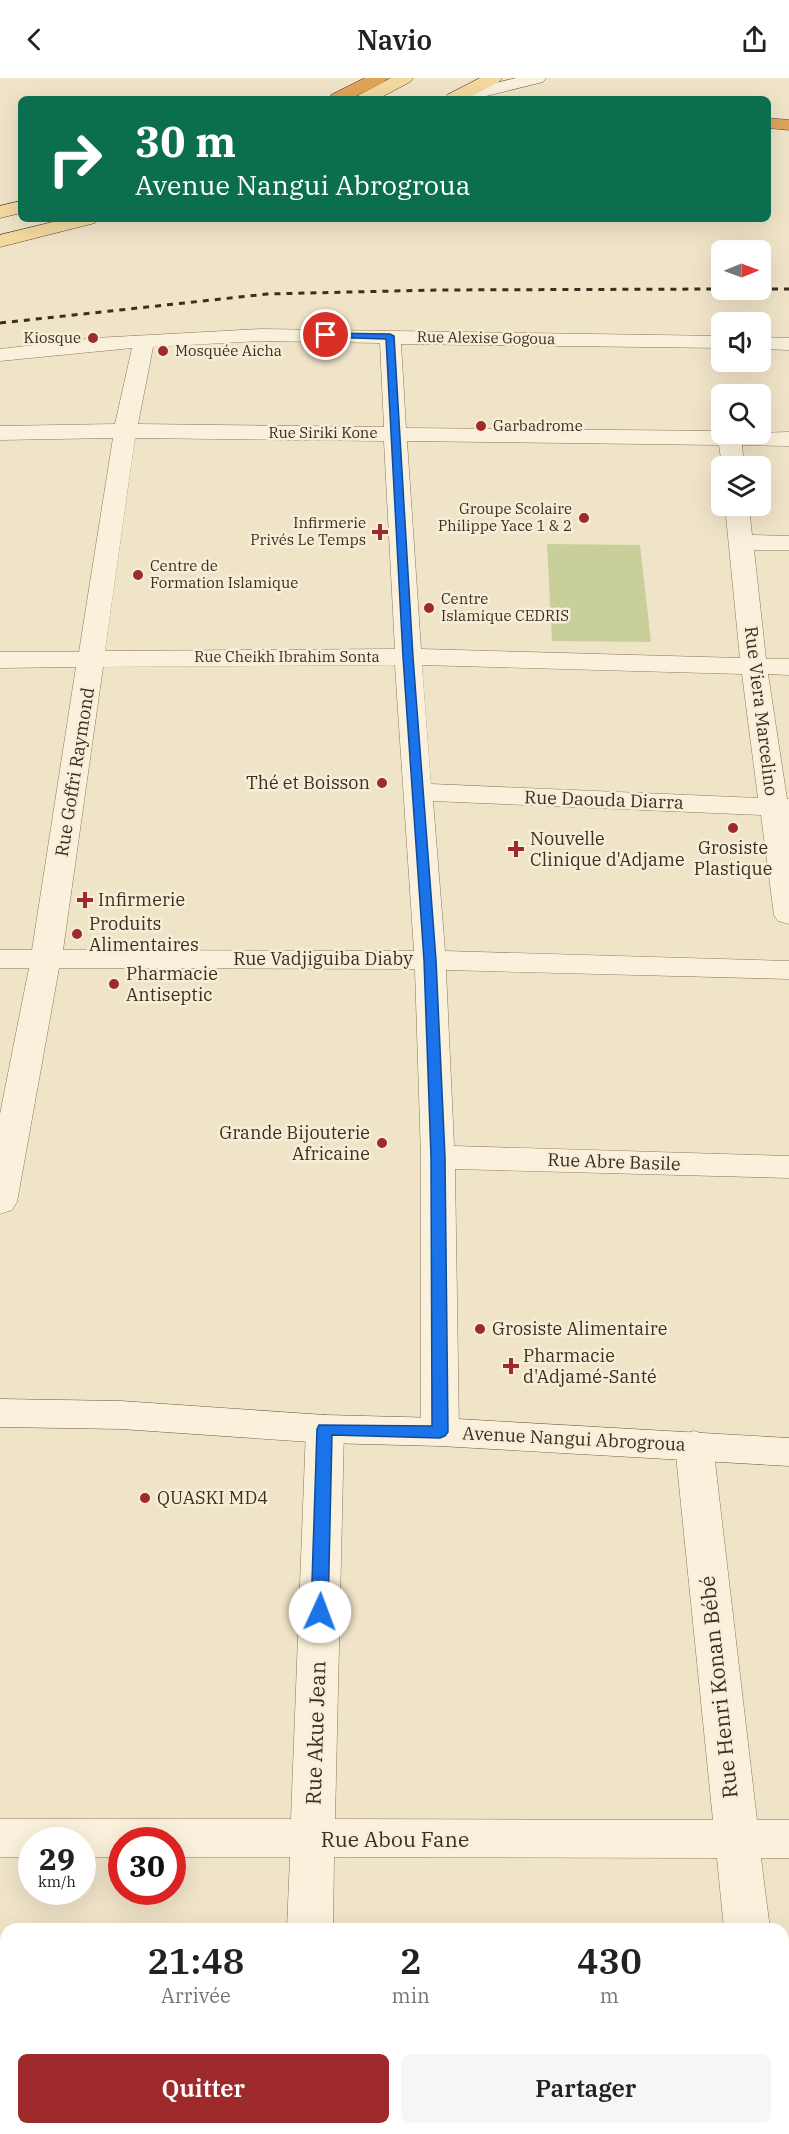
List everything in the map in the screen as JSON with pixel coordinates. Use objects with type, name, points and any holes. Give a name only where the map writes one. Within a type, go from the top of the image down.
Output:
[{"type":"highway","points":[[350,96],[372,91]]},
{"type":"highway","points":[[771,123],[789,125]]},
{"type":"main road","points":[[372,91],[404,78]]},
{"type":"main road","points":[[459,96],[493,78]]},
{"type":"main road","points":[[0,212],[18,208]]},
{"type":"main road","points":[[0,241],[76,222]]},
{"type":"street","points":[[372,91],[412,78]]},
{"type":"street","points":[[465,96],[537,78]]},
{"type":"street","name":"Rue Alexise Gogoua","points":[[0,356],[95,344],[261,335],[711,342]]},
{"type":"street","points":[[390,336],[408,657],[430,960],[438,1157],[440,1432]]},
{"type":"street","name":"Rue Goffri Raymond","points":[[0,1202],[46,958],[93,658],[125,431],[144,341]]},
{"type":"street","points":[[771,343],[789,344]]},
{"type":"street","name":"Rue Siriki Kone","points":[[0,433],[125,431],[711,437]]},
{"type":"street","name":"Rue Siriki Kone","points":[[771,438],[789,439]]},
{"type":"street","name":"Rue Viera Marcelino","points":[[739,516],[754,666],[781,807],[789,915]]},
{"type":"street","points":[[741,542],[789,543]]},
{"type":"street","name":"Rue Cheikh Ibrahim Sonta","points":[[0,660],[408,657],[789,667]]},
{"type":"street","name":"Rue Daouda Diarra","points":[[419,792],[781,807]]},
{"type":"street","name":"Rue Vadjiguiba Diaby","points":[[0,959],[430,960],[789,970]]},
{"type":"street","name":"Rue Abre Basile","points":[[438,1157],[789,1167]]},
{"type":"street","name":"Avenue Nangui Abrogroua","points":[[0,1413],[121,1415],[325,1429],[440,1432],[789,1452]]},
{"type":"street","name":"Rue Akue Jean","points":[[310,1923],[325,1429]]},
{"type":"street","name":"Rue Henri Konan Bébé","points":[[694,1445],[735,1838],[746,1923]]},
{"type":"street","name":"Rue Abou Fane","points":[[0,1838],[789,1839]]},
{"type":"green space","points":[[547,544],[640,545],[651,642],[552,641]]},
{"type":"railway","points":[[0,323],[267,294],[436,290],[711,289]]},
{"type":"railway","points":[[771,289],[789,289]]},
{"type":"place","name":"Kiosque","points":[[93,338]]},
{"type":"place","name":"Mosquée Aicha","points":[[163,351]]},
{"type":"place","name":"Garbadrome","points":[[481,426]]},
{"type":"place","name":"Groupe Scolaire Philippe Yace 1 & 2","points":[[584,518]]},
{"type":"place","name":"Infirmerie Privés Le Temps","points":[[380,532]]},
{"type":"place","name":"Centre de Formation Islamique","points":[[138,575]]},
{"type":"place","name":"Centre Islamique CEDRIS","points":[[429,608]]},
{"type":"place","name":"Thé et Boisson","points":[[382,783]]},
{"type":"place","name":"Grosiste Plastique","points":[[733,828]]},
{"type":"place","name":"Nouvelle Clinique d'Adjame","points":[[516,849]]},
{"type":"place","name":"Infirmerie","points":[[85,900]]},
{"type":"place","name":"Produits Alimentaires","points":[[77,934]]},
{"type":"place","name":"Pharmacie Antiseptic","points":[[114,984]]},
{"type":"place","name":"Grande Bijouterie Africaine","points":[[382,1143]]},
{"type":"place","name":"Grosiste Alimentaire","points":[[480,1329]]},
{"type":"place","name":"Pharmacie d'Adjamé-Santé","points":[[511,1366]]},
{"type":"place","name":"QUASKI MD4","points":[[145,1498]]},
{"type":"route","points":[[320,1612],[325,1429],[440,1432],[438,1157],[430,960],[408,657],[390,336],[326,335]]}]
